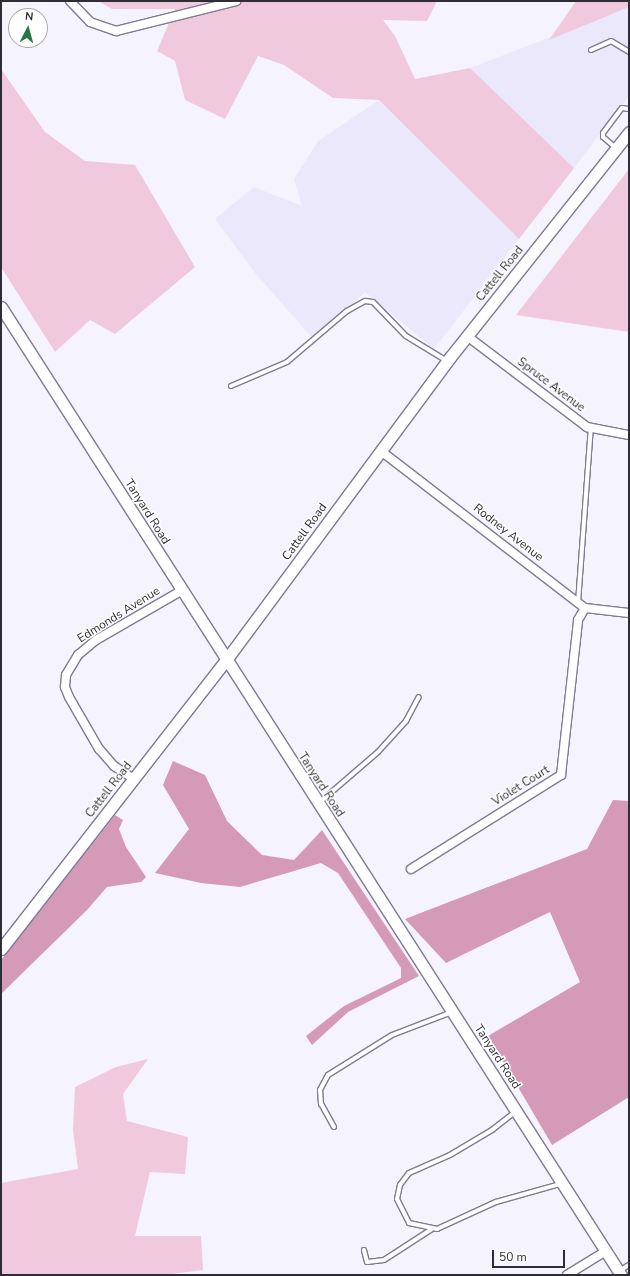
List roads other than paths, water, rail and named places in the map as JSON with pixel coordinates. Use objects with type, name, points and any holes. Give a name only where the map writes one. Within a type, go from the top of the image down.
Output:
[{"type":"street","points":[[70,1],[90,22],[116,31],[236,1]]},
{"type":"street","name":"Cattell Road","points":[[1,949],[226,660],[447,361],[629,132]]},
{"type":"street","name":"Tanyard Road","points":[[1,307],[181,591],[620,1273]]},
{"type":"street","name":"Spruce Avenue","points":[[467,336],[591,428],[629,434]]},
{"type":"street","name":"Rodney Avenue","points":[[381,451],[585,608],[629,613]]},
{"type":"street","name":"Edmonds Avenue","points":[[134,779],[114,766],[99,749],[69,697],[65,687],[66,675],[78,655],[96,640],[181,591]]},
{"type":"street","name":"Violet Court","points":[[411,870],[561,775],[578,620],[585,608]]},
{"type":"street","points":[[567,1275],[606,1251]]},
{"type":"lane","points":[[591,50],[611,41],[629,52]]},
{"type":"lane","points":[[616,148],[603,137],[602,133],[622,108],[629,109]]},
{"type":"lane","points":[[231,386],[287,362],[358,303],[365,301],[373,302],[406,336],[447,361]]},
{"type":"lane","points":[[578,603],[591,428]]},
{"type":"lane","points":[[318,804],[378,752],[406,721],[419,697]]},
{"type":"lane","points":[[334,1127],[321,1104],[320,1090],[328,1075],[392,1035],[453,1012]]},
{"type":"lane","points":[[516,1110],[492,1130],[456,1151],[409,1173],[400,1185],[397,1199],[409,1223],[437,1229],[496,1202],[563,1183]]},
{"type":"lane","points":[[364,1250],[367,1262],[384,1260],[432,1228]]},
{"type":"lane","points":[[620,1273],[629,1265]]}]
